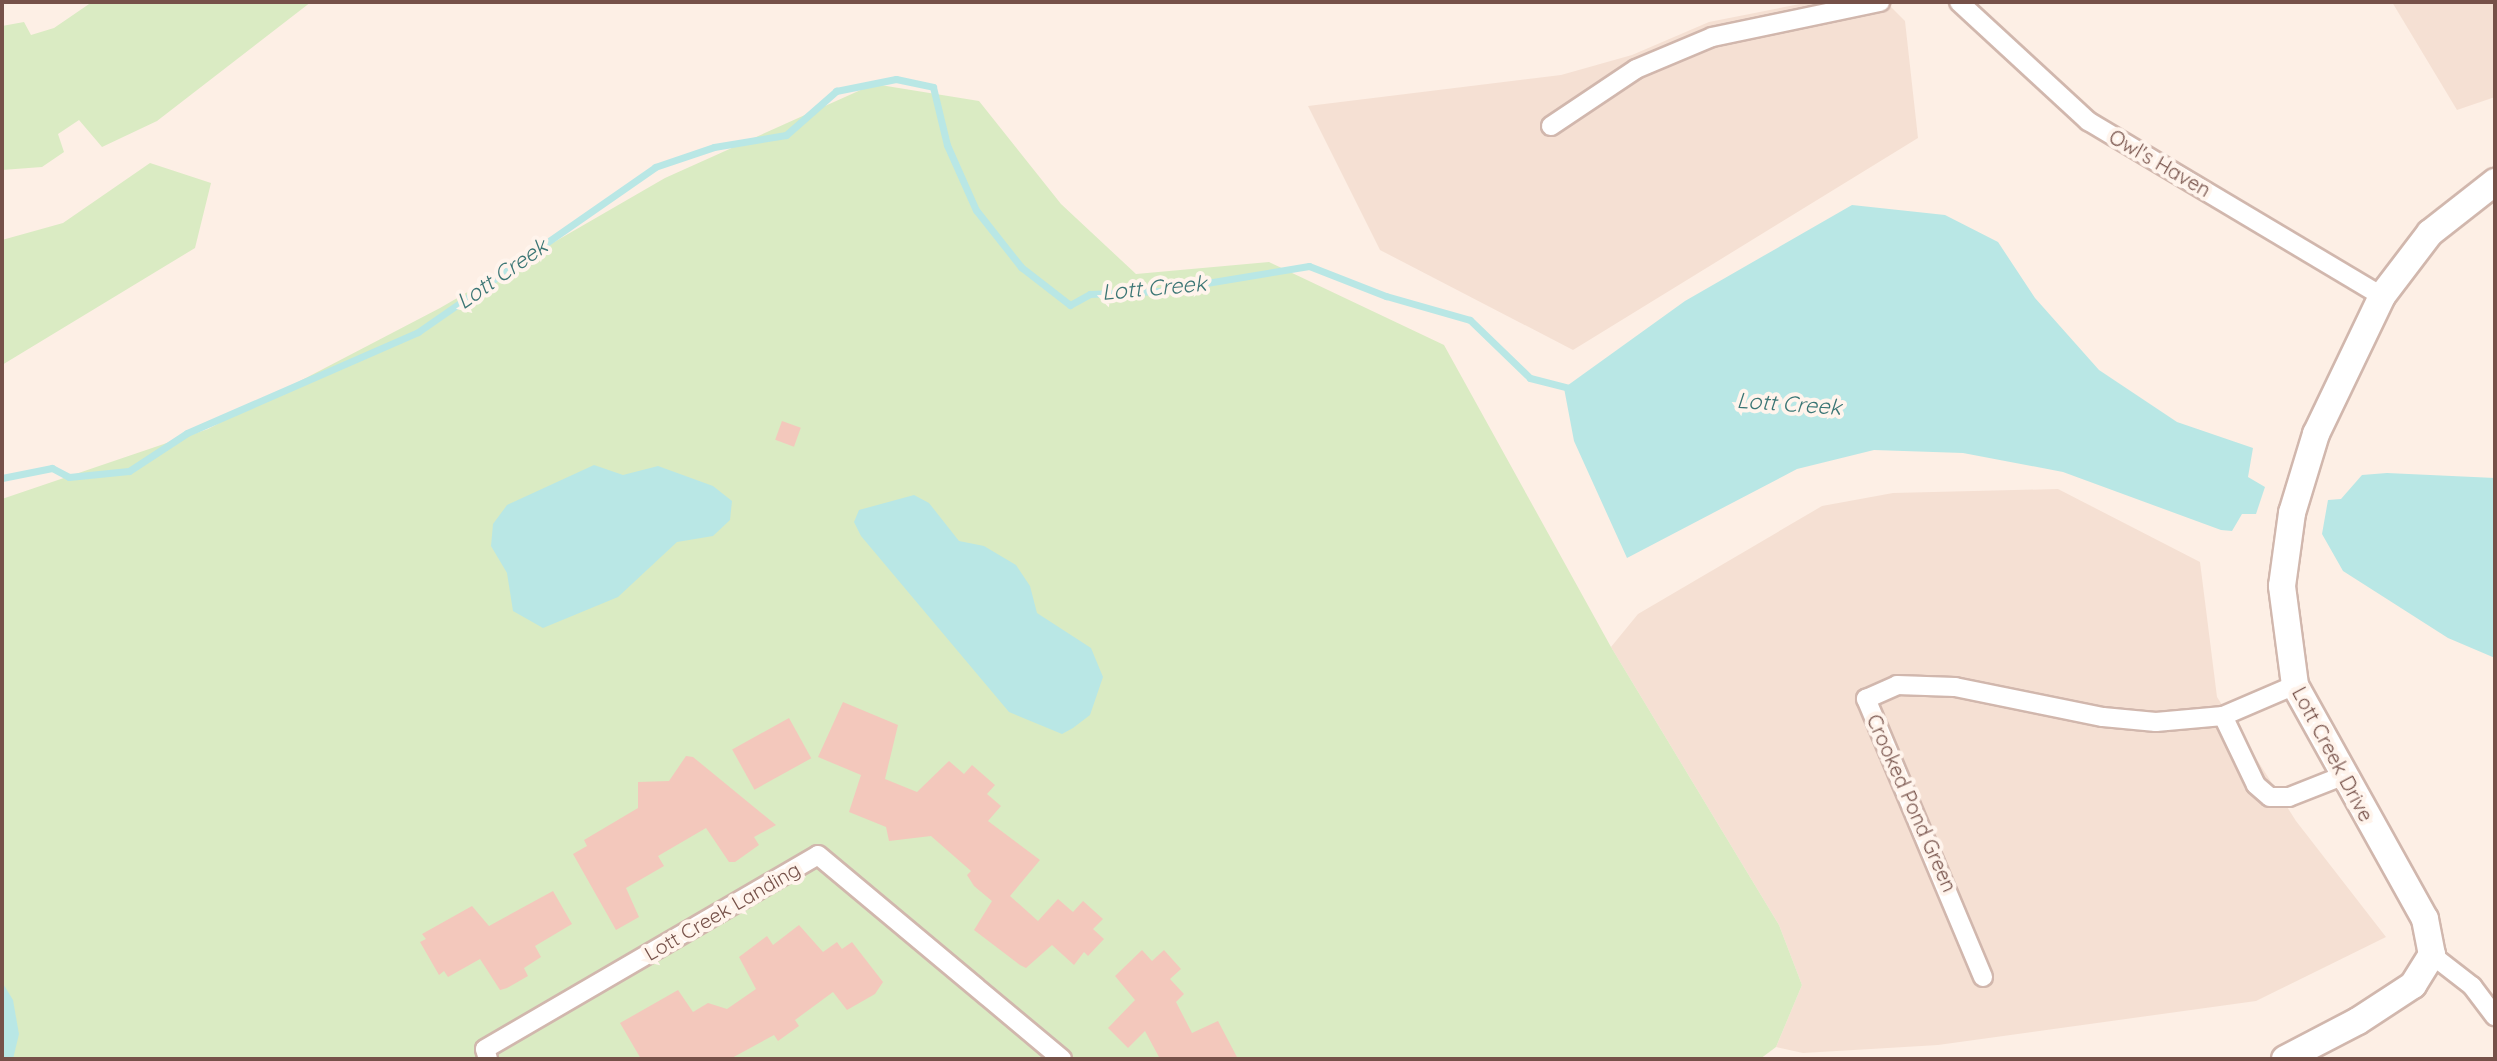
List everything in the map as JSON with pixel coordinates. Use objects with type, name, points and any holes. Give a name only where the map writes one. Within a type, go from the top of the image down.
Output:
[{"type":"street","points":[[1551,126],[1636,69],[1712,37],[1880,2]]},
{"type":"street","name":"Owl's Haven","points":[[1959,2],[2088,121],[2382,296]]},
{"type":"street","name":"Lott Creek Drive","points":[[2432,955],[2425,919],[2342,776],[2295,685],[2282,586],[2292,513],[2316,434],[2382,296],[2430,233],[2495,182]]},
{"type":"street","name":"Crooked Pond Green","points":[[1983,977],[1866,699],[1897,685],[1955,687],[2103,717],[2156,722],[2223,716],[2295,685]]},
{"type":"street","points":[[2223,716],[2256,785],[2270,797],[2289,797],[2342,776]]},
{"type":"street","name":"Lott Creek Landing","points":[[488,1059],[485,1049],[818,855],[1062,1059]]},
{"type":"street","points":[[2285,1059],[2413,985],[2432,955],[2472,986],[2495,1016]]},
{"type":"shaded area","points":[[1810,2],[1886,2],[1905,21],[1918,138],[1573,350],[1380,250],[1308,106],[1561,75],[1632,55],[1709,22]]},
{"type":"shaded area","points":[[2392,2],[2495,2],[2495,97],[2457,110]]},
{"type":"shaded area","points":[[2058,489],[2200,562],[2217,697],[2296,821],[2386,937],[2256,1001],[1938,1045],[1803,1053],[1776,1047],[1802,985],[1779,925],[1611,647],[1638,614],[1822,506],[1893,493]]},
{"type":"green space","points":[[92,2],[311,2],[157,121],[102,147],[79,120],[58,134],[64,152],[42,167],[2,170],[2,26],[24,22],[31,35],[54,28]]},
{"type":"green space","points":[[874,84],[979,101],[1061,204],[1136,274],[1269,262],[1444,345],[1611,647],[1779,925],[1802,985],[1776,1047],[1760,1059],[2,1059],[2,499],[208,429],[440,308],[665,178]]},
{"type":"green space","points":[[150,163],[211,183],[195,248],[2,365],[2,240],[63,223]]},
{"type":"water","points":[[1852,205],[1945,215],[1998,242],[2035,298],[2099,370],[2177,422],[2253,448],[2248,477],[2265,487],[2256,514],[2242,514],[2232,531],[2221,530],[2063,472],[1963,453],[1874,450],[1797,469],[1627,558],[1574,441],[1564,388],[1685,301]]},
{"type":"water","points":[[594,465],[623,475],[658,466],[713,486],[732,501],[730,520],[713,536],[677,542],[618,597],[543,628],[513,611],[507,573],[491,546],[493,524],[507,505]]},
{"type":"water","points":[[2387,473],[2495,478],[2495,658],[2448,638],[2343,571],[2322,534],[2328,500],[2341,499],[2362,475]]},
{"type":"water","points":[[914,495],[929,503],[959,541],[984,546],[1016,565],[1030,586],[1037,613],[1091,648],[1103,677],[1090,715],[1073,728],[1062,734],[1009,712],[861,536],[854,522],[859,510]]},
{"type":"water","points":[[2,982],[13,1000],[19,1034],[13,1059],[2,1059]]},
{"type":"building","points":[[782,421],[801,428],[794,447],[775,440]]},
{"type":"building","points":[[843,702],[898,725],[885,779],[917,792],[949,761],[964,774],[972,765],[995,785],[987,794],[1001,806],[988,821],[1040,860],[1010,896],[1038,921],[1058,899],[1073,912],[1083,901],[1103,919],[1093,929],[1104,939],[1088,956],[1084,952],[1074,965],[1052,945],[1026,968],[1020,965],[974,930],[992,901],[974,886],[967,875],[971,871],[931,836],[889,841],[886,827],[849,812],[861,775],[818,757]]},
{"type":"building","points":[[789,718],[811,758],[754,790],[732,750]]},
{"type":"building","points":[[686,756],[693,757],[776,825],[754,837],[759,845],[735,862],[729,862],[706,828],[658,856],[664,866],[626,888],[639,917],[616,930],[573,854],[587,846],[584,840],[638,808],[638,782],[669,781]]},
{"type":"building","points":[[553,891],[572,924],[535,946],[541,957],[524,968],[528,976],[507,988],[500,990],[480,959],[448,977],[444,971],[439,975],[420,942],[426,939],[422,934],[472,906],[489,926]]},
{"type":"building","points":[[799,925],[823,952],[837,942],[842,949],[852,942],[883,982],[875,994],[847,1010],[833,992],[795,1020],[799,1026],[778,1041],[774,1035],[730,1059],[641,1059],[620,1023],[678,990],[693,1012],[708,1003],[727,1009],[756,989],[739,957],[767,936],[773,945]]},
{"type":"building","points":[[1142,950],[1152,961],[1164,950],[1181,969],[1170,979],[1184,994],[1176,1002],[1192,1033],[1218,1021],[1238,1059],[1160,1059],[1145,1031],[1128,1048],[1108,1028],[1135,1000],[1115,976]]},
{"type":"waterway","name":"Lott Creek","points":[[2,478],[52,468],[69,477],[129,471],[187,433],[418,332],[655,167],[714,147],[786,135],[836,91],[896,79],[933,87],[947,145],[976,210],[1021,267],[1070,305],[1090,294],[1158,291],[1309,266],[1386,296],[1470,320],[1530,378],[1569,388]]}]
